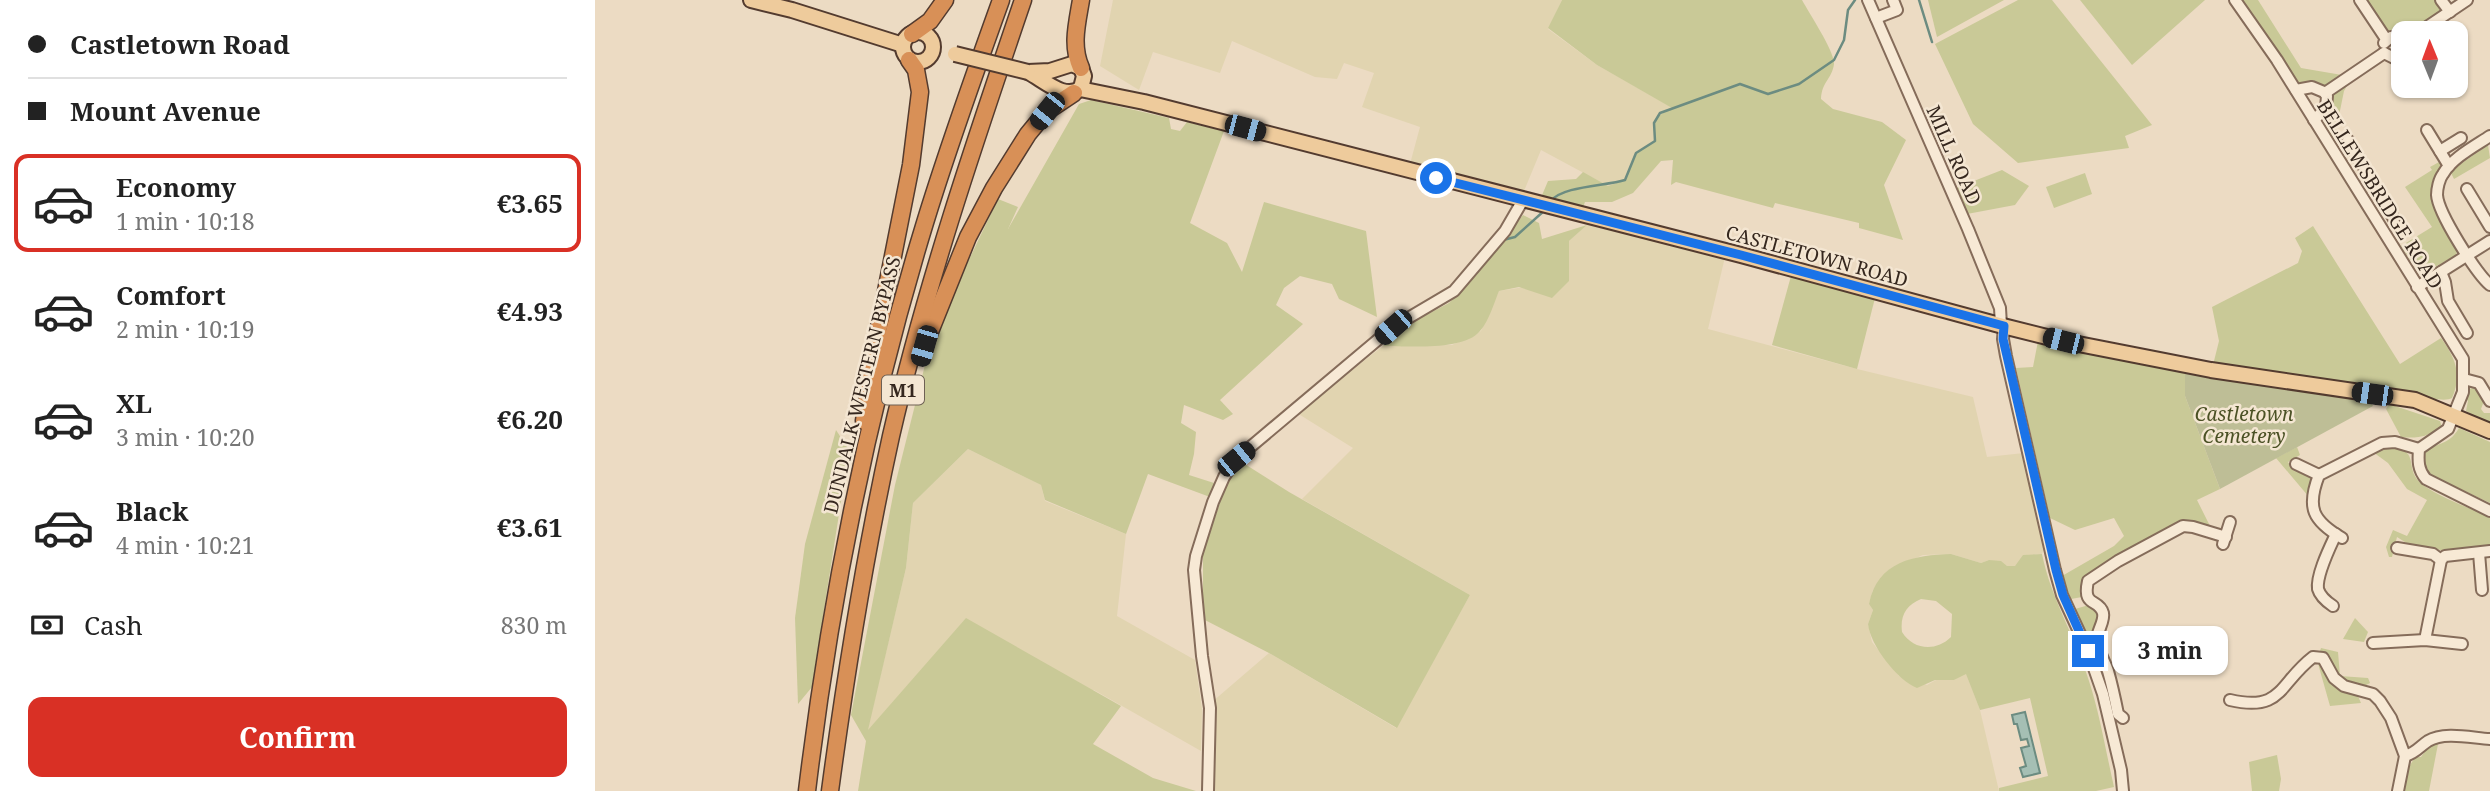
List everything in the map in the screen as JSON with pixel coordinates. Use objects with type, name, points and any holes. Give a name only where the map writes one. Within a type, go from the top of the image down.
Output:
[{"type":"highway","points":[[836,589],[875,347],[911,165],[920,92],[908,46],[945,0]]},
{"type":"highway","name":"DUNDALK WESTERN BYPASS","points":[[807,791],[836,589],[908,281],[944,163],[1001,0]]},
{"type":"highway","name":"M1","points":[[831,791],[859,592],[892,435],[942,245],[1023,0]]},
{"type":"highway","points":[[1081,0],[1074,45],[1082,70]]},
{"type":"highway","points":[[831,791],[865,594],[903,421],[924,346],[968,237],[994,188],[1028,134],[1047,111],[1071,91]]},
{"type":"main road","points":[[751,0],[908,46],[924,61],[933,50],[932,41],[925,34],[908,46]]},
{"type":"main road","points":[[933,50],[1028,72],[1050,71],[1061,66],[1072,64],[1082,70],[1085,80],[1071,91],[1055,76],[1061,66]]},
{"type":"main road","name":"CASTLETOWN ROAD","points":[[1082,70],[1138,100]]},
{"type":"main road","name":"CASTLETOWN ROAD","points":[[1028,72],[1071,91],[1138,100],[2063,341],[2211,370],[2415,400],[2490,430]]},
{"type":"street","name":"MILL ROAD","points":[[1868,0],[2000,308],[2003,339],[2056,570],[2102,694],[2121,770],[2123,791]]},
{"type":"street","points":[[1875,18],[1897,10],[1893,0]]},
{"type":"street","name":"BELLEWSBRIDGE ROAD","points":[[2235,0],[2296,90],[2463,359],[2464,379]]},
{"type":"street","points":[[2361,0],[2386,39]]},
{"type":"street","points":[[2441,0],[2450,12]]},
{"type":"street","points":[[2436,21],[2467,0]]},
{"type":"street","points":[[2386,39],[2391,38]]},
{"type":"street","points":[[2386,39],[2384,53],[2391,56]]},
{"type":"street","points":[[2325,93],[2384,53]]},
{"type":"street","points":[[2296,90],[2312,87],[2325,93],[2326,108],[2314,120]]},
{"type":"street","points":[[2427,130],[2449,166]]},
{"type":"street","points":[[2490,136],[2449,166],[2442,174],[2437,196],[2441,210],[2481,278],[2490,285]]},
{"type":"street","points":[[2440,151],[2461,138]]},
{"type":"street","points":[[2348,141],[2394,219]]},
{"type":"street","points":[[2346,172],[2361,162]]},
{"type":"street","points":[[2467,189],[2490,227]]},
{"type":"street","points":[[1208,791],[1210,708],[1194,570],[1201,541],[1224,477],[1236,459],[1393,327],[1454,291],[1505,231],[1523,200]]},
{"type":"street","points":[[2417,287],[2490,241]]},
{"type":"street","points":[[2441,272],[2448,301],[2467,333]]},
{"type":"street","points":[[2419,449],[2448,429],[2462,396],[2464,379],[2479,383],[2490,401]]},
{"type":"street","points":[[2333,606],[2322,597],[2318,588],[2319,577],[2339,536],[2316,518],[2312,508],[2319,475],[2382,443],[2395,442],[2419,449]]},
{"type":"street","points":[[2419,449],[2421,473],[2427,479],[2490,511]]},
{"type":"street","points":[[2296,464],[2319,475]]},
{"type":"street","points":[[2123,718],[2118,714],[2097,637],[2102,610],[2088,598],[2088,581],[2097,573],[2183,526],[2193,527],[2225,541],[2230,522]]},
{"type":"street","points":[[2397,548],[2433,554],[2441,561]]},
{"type":"street","points":[[2425,640],[2441,561],[2445,556],[2485,552],[2482,590]]},
{"type":"street","points":[[2069,607],[2088,598]]},
{"type":"street","points":[[2373,643],[2425,640],[2462,644]]},
{"type":"street","points":[[2230,700],[2250,705],[2276,698],[2300,667],[2313,657],[2323,658],[2334,678],[2344,686],[2373,694],[2391,718],[2405,756],[2398,791]]},
{"type":"street","points":[[2405,756],[2418,752],[2430,740],[2440,737],[2490,739]]},
{"type":"shaded area","points":[[1113,0],[1562,0],[1548,29],[1597,65],[1673,108],[1660,113],[1654,123],[1655,141],[1636,153],[1625,180],[1608,186],[1541,150],[1524,191],[1410,164],[1420,127],[1362,107],[1374,73],[1344,63],[1337,79],[1315,77],[1232,41],[1220,73],[1153,52],[1139,90],[1100,66]]},
{"type":"shaded area","points":[[1587,225],[1725,257],[1708,329],[1973,397],[1987,457],[2024,453],[2045,545],[2042,554],[2036,554],[2015,566],[1989,560],[1981,563],[1951,554],[1923,555],[1890,569],[1873,590],[1869,604],[1873,610],[1868,624],[1872,642],[1899,676],[1927,685],[1936,680],[1954,680],[1966,673],[1980,710],[1999,791],[1214,791],[1212,702],[1269,653],[1396,728],[1470,595],[1302,499],[1353,448],[1297,413],[1383,346],[1452,345],[1481,331],[1499,291],[1569,280],[1569,241]]},
{"type":"shaded area","points":[[968,449],[1041,485],[1045,501],[1126,534],[1117,616],[1195,660],[1202,709],[1201,751],[1094,690],[867,732],[906,568],[913,503]]},
{"type":"shaded area","points":[[2025,712],[2040,773],[2023,777],[2020,768],[2026,766],[2021,748],[2029,746],[2027,739],[2021,740],[2012,715]]},
{"type":"green space","points":[[1562,0],[1802,0],[1833,58],[1833,69],[1823,88],[1821,99],[1833,109],[1882,122],[1906,140],[1884,185],[1903,240],[1859,228],[1859,223],[1775,203],[1773,208],[1676,182],[1671,185],[1673,160],[1661,161],[1633,193],[1612,202],[1585,202],[1582,210],[1540,200],[1548,181],[1576,179],[1583,172],[1608,186],[1625,180],[1636,153],[1655,141],[1658,117],[1672,108],[1597,65],[1548,28]]},
{"type":"green space","points":[[1928,0],[2004,0],[1937,37]]},
{"type":"green space","points":[[2018,0],[2052,0],[2152,125],[2125,136],[2129,148],[2018,163],[1973,124],[1935,44]]},
{"type":"green space","points":[[2080,0],[2205,0],[2132,65]]},
{"type":"green space","points":[[2238,0],[2258,0],[2301,68],[2342,75],[2328,87],[2318,84],[2297,85]]},
{"type":"green space","points":[[2365,0],[2435,0],[2443,8],[2443,12],[2429,21],[2391,21],[2391,33],[2386,32]]},
{"type":"green space","points":[[2347,82],[2334,140],[2324,127],[2323,118],[2332,93]]},
{"type":"green space","points":[[1091,100],[1169,118],[1171,129],[1180,131],[1187,122],[1224,131],[1190,223],[1227,243],[1242,272],[1264,202],[1366,231],[1377,317],[1339,299],[1332,284],[1300,276],[1284,288],[1276,305],[1303,324],[1220,400],[1233,414],[1223,420],[1184,405],[1181,423],[1196,432],[1189,475],[1214,483],[1210,497],[1148,474],[1126,534],[1045,500],[1041,485],[968,449],[913,503],[906,568],[868,730],[966,618],[1121,706],[1093,744],[1153,778],[1196,791],[858,791],[866,741],[851,715],[895,485],[925,365],[965,268],[998,199],[1018,207],[1008,229],[1079,104]]},
{"type":"green space","points":[[2488,145],[2490,158],[2454,179],[2451,173],[2455,168]]},
{"type":"green space","points":[[2441,161],[2432,187],[2433,204],[2458,248],[2456,255],[2424,270],[2414,264],[2401,246],[2432,227],[2405,187]]},
{"type":"green space","points":[[2002,170],[2029,186],[2015,205],[1967,214],[1956,188]]},
{"type":"green space","points":[[2085,173],[2092,194],[2054,208],[2046,187]]},
{"type":"green space","points":[[1523,215],[1539,223],[1542,239],[1587,225],[1569,241],[1569,281],[1552,298],[1519,287],[1499,291],[1480,331],[1462,342],[1420,347],[1383,346],[1409,324],[1449,303],[1473,278]]},
{"type":"green space","points":[[2313,226],[2400,364],[2441,338],[2456,367],[2457,382],[2452,398],[2433,399],[2396,390],[2393,392],[2213,365],[2219,341],[2212,307],[2298,263],[2302,251],[2295,238]]},
{"type":"green space","points":[[1791,276],[1875,298],[1857,369],[1772,345]]},
{"type":"green space","points":[[2038,341],[2185,371],[2185,396],[2220,489],[2197,500],[2211,528],[2191,522],[2095,571],[2082,597],[2071,599],[2062,576],[2114,546],[2124,536],[2114,518],[2075,530],[2050,518],[2016,368],[2033,367]]},
{"type":"green space","name":"Castletown Cemetery","points":[[2185,371],[2368,398],[2373,406],[2220,489],[2185,396]]},
{"type":"green space","points":[[2477,388],[2484,401],[2481,409],[2484,413],[2490,413],[2490,424],[2466,411],[2469,389]]},
{"type":"green space","points":[[2389,404],[2440,421],[2442,428],[2422,436],[2401,437],[2386,409]]},
{"type":"green space","points":[[2459,428],[2490,442],[2490,503],[2431,475],[2425,467],[2424,454],[2450,439]]},
{"type":"green space","points":[[836,430],[849,450],[812,687],[798,704],[795,618],[805,544]]},
{"type":"green space","points":[[2391,445],[2407,452],[2414,473],[2423,485],[2490,517],[2490,546],[2441,550],[2408,544],[2397,537],[2392,557],[2389,557],[2386,547],[2393,530],[2407,536],[2427,500],[2407,489],[2388,463],[2373,452]]},
{"type":"green space","points":[[2297,447],[2300,455],[2288,462],[2294,471],[2308,473],[2313,479],[2309,497],[2276,458]]},
{"type":"green space","points":[[1240,461],[1289,492],[1470,595],[1397,728],[1269,653],[1203,619],[1203,554],[1227,481]]},
{"type":"green space","points":[[1951,554],[1981,563],[1989,560],[2001,561],[2007,566],[2015,566],[2023,555],[2042,554],[2051,587],[2089,681],[2114,787],[2096,791],[1999,791],[1999,788],[2048,776],[2030,698],[1980,710],[1966,674],[1954,680],[1935,680],[1917,688],[1902,678],[1879,652],[1868,624],[1873,610],[1869,604],[1880,578],[1900,563],[1911,559]],"holes":[[[1921,599],[1936,601],[1952,614],[1951,637],[1932,647],[1918,645],[1902,632],[1905,612],[1911,604]]]},
{"type":"green space","points":[[2089,605],[2097,611],[2093,653],[2075,609]]},
{"type":"green space","points":[[2355,618],[2368,632],[2364,642],[2343,639]]},
{"type":"green space","points":[[2321,648],[2338,652],[2340,676],[2368,678],[2370,683],[2360,688],[2357,694],[2361,703],[2330,706],[2317,660]]},
{"type":"green space","points":[[2438,744],[2429,791],[2402,791],[2415,757],[2421,757],[2429,746]]},
{"type":"green space","points":[[2277,755],[2281,779],[2279,791],[2252,791],[2249,762]]},
{"type":"waterway","points":[[1551,201],[1574,189],[1625,180],[1636,153],[1655,141],[1654,123],[1660,113],[1740,84],[1768,94],[1799,84],[1834,60],[1844,40],[1848,10],[1855,0]]},
{"type":"waterway","points":[[1919,0],[1932,42]]},
{"type":"waterway","points":[[1503,240],[1515,237],[1545,210]]},
{"type":"route","points":[[1436,178],[1741,255],[2004,326],[2003,339],[2056,570],[2063,595],[2088,651]]}]
